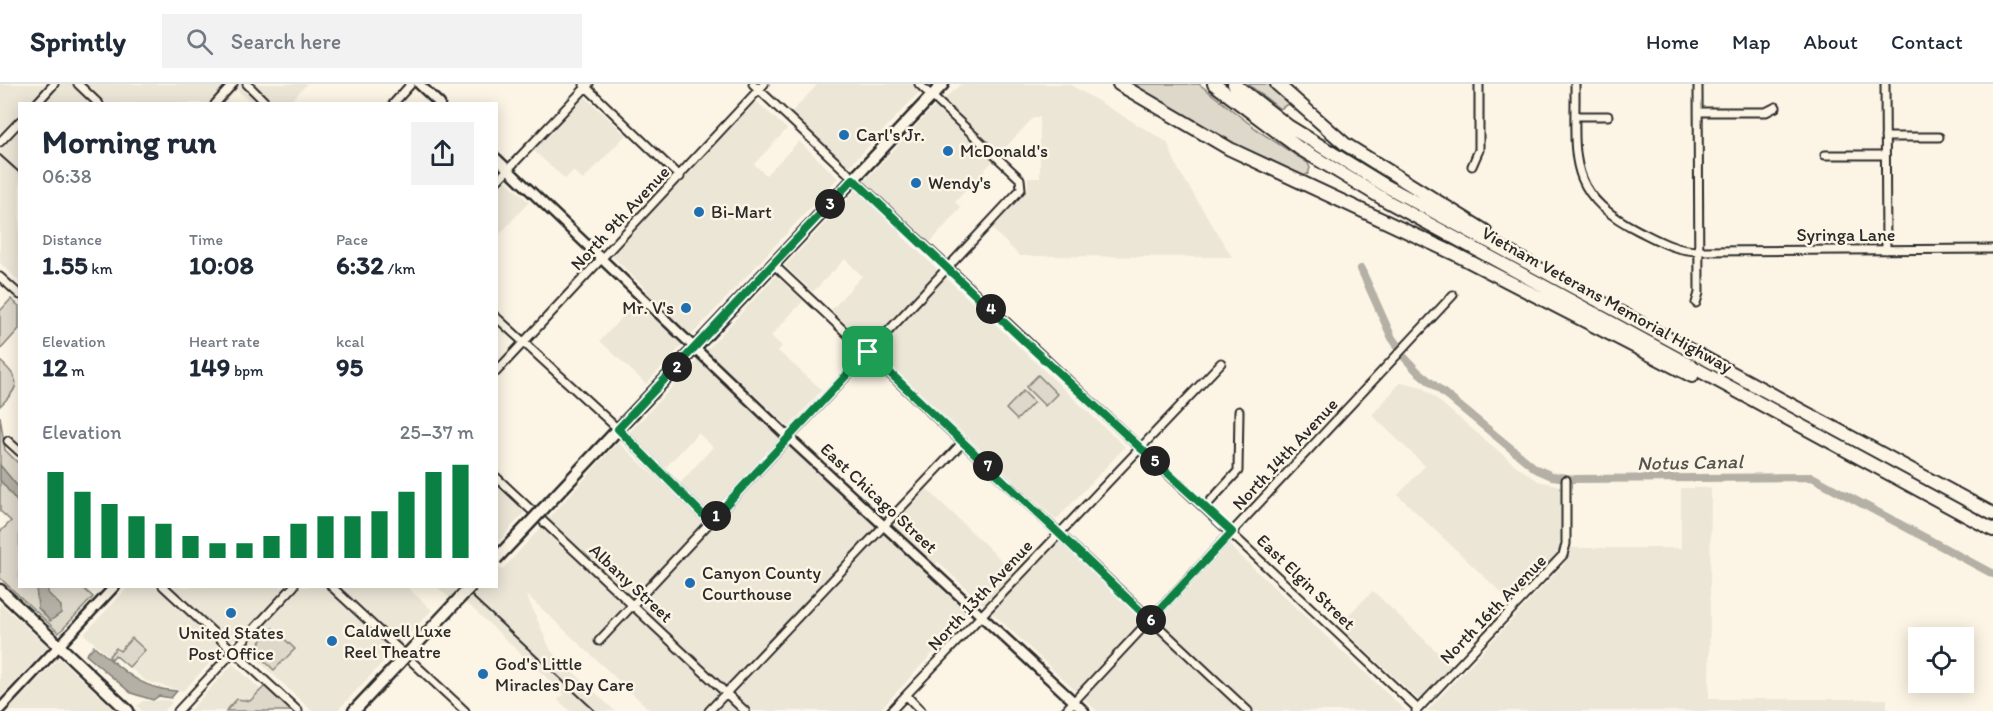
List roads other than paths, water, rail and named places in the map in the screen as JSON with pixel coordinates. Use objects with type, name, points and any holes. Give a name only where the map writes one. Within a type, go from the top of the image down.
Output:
[{"type":"highway","points":[[1119,84],[1255,162],[1453,253],[1756,409],[1804,429]]},
{"type":"highway","name":"Vietnam Veterans Memorial Highway","points":[[1214,84],[1299,148],[1369,191],[1993,530]]},
{"type":"highway","name":"Vietnam Veterans Memorial Highway","points":[[1234,84],[1288,126],[1328,152],[1993,514]]},
{"type":"highway","points":[[1277,84],[1345,144],[1482,230],[1520,257]]},
{"type":"main road","points":[[498,557],[942,84]]},
{"type":"main road","points":[[354,711],[469,588]]},
{"type":"main road","points":[[0,590],[128,711]]},
{"type":"street","points":[[38,102],[54,84]]},
{"type":"street","points":[[78,84],[97,102]]},
{"type":"street","points":[[217,102],[233,84]]},
{"type":"street","points":[[247,84],[265,102]]},
{"type":"street","points":[[395,102],[411,84]]},
{"type":"street","points":[[419,84],[438,102]]},
{"type":"street","name":"East Elgin Street","points":[[753,84],[762,87],[853,179],[1232,532],[1417,710]]},
{"type":"street","points":[[599,641],[1022,186],[1005,165],[919,84]]},
{"type":"street","points":[[1472,166],[1479,150],[1479,84]]},
{"type":"street","name":"Syringa Lane","points":[[1575,84],[1576,162],[1588,194],[1606,211],[1675,249],[1699,251],[1993,249]]},
{"type":"street","points":[[1696,303],[1699,293],[1698,84]]},
{"type":"street","points":[[1885,84],[1886,250]]},
{"type":"street","points":[[498,180],[586,85],[680,177]]},
{"type":"street","name":"North 9th Avenue","points":[[498,370],[762,87]]},
{"type":"street","points":[[1698,112],[1766,112],[1776,107]]},
{"type":"street","points":[[1576,116],[1608,116]]},
{"type":"street","points":[[0,142],[18,123]]},
{"type":"street","points":[[1885,137],[1939,137]]},
{"type":"street","points":[[1825,155],[1885,155]]},
{"type":"street","name":"East Chicago Street","points":[[498,160],[789,438],[1084,711]]},
{"type":"street","points":[[773,264],[1248,711]]},
{"type":"street","points":[[0,277],[18,293]]},
{"type":"street","name":"North 14th Avenue","points":[[1065,711],[1453,296]]},
{"type":"street","points":[[498,319],[618,429],[710,522]]},
{"type":"street","name":"North 13th Avenue","points":[[891,711],[1221,363]]},
{"type":"street","points":[[1205,507],[1238,471],[1239,411]]},
{"type":"street","points":[[8,441],[18,450]]},
{"type":"street","points":[[709,711],[963,442]]},
{"type":"street","name":"Albany Street","points":[[498,479],[745,711]]},
{"type":"street","name":"North 16th Avenue","points":[[1417,710],[1563,555],[1566,544],[1566,480]]},
{"type":"street","points":[[0,709],[113,588]]},
{"type":"street","points":[[166,588],[298,711]]},
{"type":"street","points":[[178,711],[292,588]]},
{"type":"street","points":[[334,588],[465,711]]},
{"type":"street","points":[[906,695],[921,711]]},
{"type":"waterway","name":"Notus Canal","points":[[1361,269],[1392,338],[1400,349]]},
{"type":"waterway","name":"Notus Canal","points":[[1405,358],[1417,371],[1536,469],[1552,476],[1574,479],[1812,477],[1993,574]]},
{"type":"railway","points":[[0,155],[18,171]]},
{"type":"railway","points":[[463,588],[595,711]]},
{"type":"place","name":"Carl's Jr.","points":[[844,135]]},
{"type":"place","name":"McDonald's","points":[[948,151]]},
{"type":"place","name":"Wendy's","points":[[916,183]]},
{"type":"place","name":"Bi-Mart","points":[[699,212]]},
{"type":"place","name":"Mr. V's","points":[[686,308]]},
{"type":"place","name":"Canyon County Courthouse","points":[[690,583]]},
{"type":"place","name":"United States Post Office","points":[[231,613]]},
{"type":"place","name":"Caldwell Luxe Reel Theatre","points":[[332,641]]},
{"type":"place","name":"God's Little Miracles Day Care","points":[[483,674]]}]
